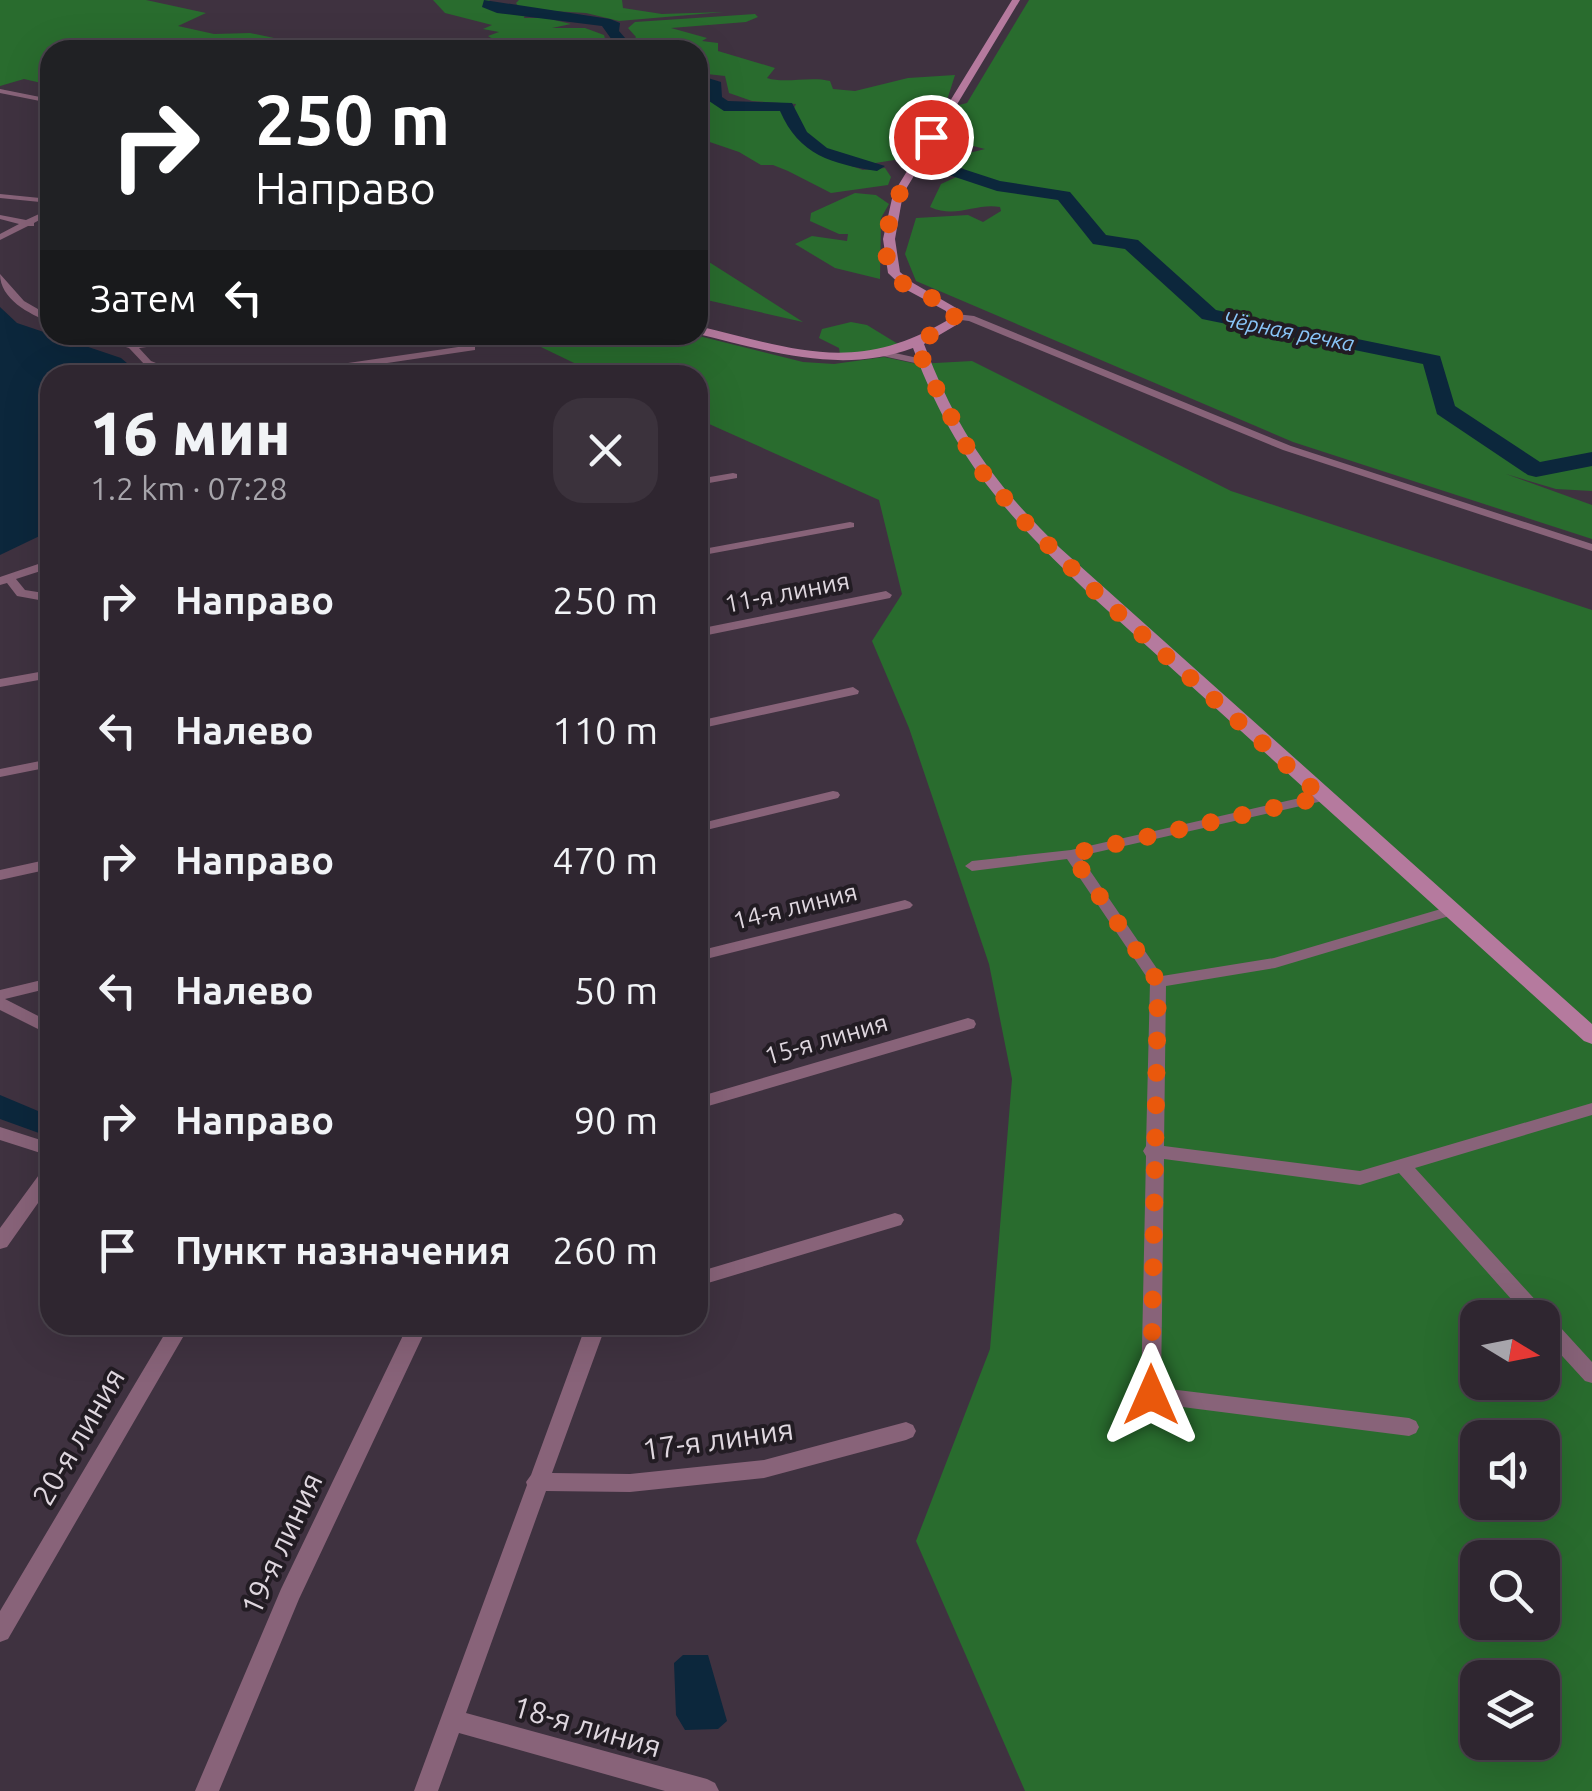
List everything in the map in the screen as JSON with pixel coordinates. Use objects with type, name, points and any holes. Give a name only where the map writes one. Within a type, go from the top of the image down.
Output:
[{"type":"street","points":[[956,317],[952,308],[909,286],[894,273],[888,239],[891,216],[908,174],[1016,0]]},
{"type":"street","points":[[0,90],[40,99]]},
{"type":"street","points":[[0,196],[40,200]]},
{"type":"street","points":[[0,217],[31,224]]},
{"type":"street","points":[[2,240],[40,218]]},
{"type":"street","points":[[0,276],[6,290],[40,313]]},
{"type":"street","points":[[708,333],[808,358],[847,359],[917,342],[950,325],[956,317]]},
{"type":"street","points":[[956,317],[971,318],[1287,448],[1592,548]]},
{"type":"street","points":[[917,342],[977,466],[1025,522],[1102,598],[1592,1036]]},
{"type":"street","points":[[129,345],[140,345]]},
{"type":"street","points":[[132,346],[151,365]]},
{"type":"street","points":[[355,365],[472,348]]},
{"type":"street","points":[[881,353],[924,362]]},
{"type":"street","points":[[708,480],[734,476]]},
{"type":"street","points":[[708,551],[850,525]]},
{"type":"street","points":[[5,580],[40,568]]},
{"type":"street","points":[[5,580],[21,593],[40,596]]},
{"type":"street","name":"11-я линия","points":[[708,631],[886,596]]},
{"type":"street","points":[[0,683],[40,676]]},
{"type":"street","points":[[708,722],[853,691]]},
{"type":"street","points":[[0,773],[40,765]]},
{"type":"street","points":[[708,826],[834,796]]},
{"type":"street","points":[[972,866],[1071,854],[1322,797]]},
{"type":"street","points":[[1071,854],[1158,982],[1152,1151],[1151,1395],[1409,1427]]},
{"type":"street","points":[[0,875],[40,866]]},
{"type":"street","name":"14-я линия","points":[[708,953],[905,904]]},
{"type":"street","points":[[1158,982],[1275,963],[1451,911]]},
{"type":"street","points":[[0,995],[40,985]]},
{"type":"street","points":[[0,1004],[40,1025]]},
{"type":"street","name":"15-я линия","points":[[708,1100],[968,1024]]},
{"type":"street","points":[[1152,1151],[1360,1178],[1592,1109]]},
{"type":"street","points":[[0,1133],[40,1147]]},
{"type":"street","points":[[1404,1168],[1524,1300]]},
{"type":"street","points":[[0,1242],[40,1186]]},
{"type":"street","points":[[708,1276],[895,1220]]},
{"type":"street","name":"20-я линия","points":[[0,1632],[174,1335]]},
{"type":"street","name":"19-я линия","points":[[207,1791],[289,1596],[413,1335]]},
{"type":"street","points":[[426,1791],[592,1335]]},
{"type":"street","points":[[1560,1340],[1592,1375]]},
{"type":"street","name":"17-я линия","points":[[536,1482],[630,1482],[764,1469],[906,1431]]},
{"type":"street","name":"18-я линия","points":[[452,1720],[707,1791]]},
{"type":"green space","points":[[0,0],[146,0],[206,13],[178,26],[214,34],[250,33],[283,40],[40,40],[40,83],[24,79],[0,86]]},
{"type":"green space","points":[[433,0],[490,0],[485,5],[499,13],[571,24],[552,28],[585,28],[604,35],[605,40],[495,40],[488,36],[499,32],[483,29],[492,25],[445,13]]},
{"type":"green space","points":[[622,0],[623,8],[662,14],[724,12],[619,21],[586,13],[520,9],[516,3]]},
{"type":"green space","points":[[1029,0],[1592,0],[1592,491],[1556,489],[1506,474],[1592,505],[1592,539],[1293,442],[916,281],[905,254],[916,218],[968,215],[983,222],[1001,211],[1000,207],[991,206],[948,212],[930,207],[941,184],[963,174],[964,169],[956,166],[953,157],[985,149],[938,137],[959,105],[967,103]]},
{"type":"green space","points":[[755,14],[758,17],[746,22],[671,28],[707,38],[704,40],[634,40],[636,37],[628,28],[635,22]]},
{"type":"green space","points":[[708,42],[718,43],[718,51],[775,68],[767,78],[830,81],[833,89],[855,91],[908,78],[955,75],[948,97],[907,158],[869,164],[823,156],[863,170],[885,168],[891,177],[888,185],[831,193],[788,171],[761,165],[708,141],[708,84],[715,105],[763,111],[778,106],[782,112],[793,110],[796,104],[752,101],[729,93],[725,76],[708,74]]},
{"type":"green space","points":[[855,193],[876,195],[889,204],[881,218],[880,279],[835,268],[795,244],[812,236],[847,241],[848,234],[810,221],[811,213]]},
{"type":"green space","points":[[708,261],[803,322],[708,300]]},
{"type":"green space","points":[[851,322],[867,325],[898,344],[840,354],[839,348],[819,338],[822,329]]},
{"type":"green space","points":[[708,338],[803,362],[834,364],[884,357],[917,364],[972,361],[1231,491],[1592,610],[1592,1791],[1025,1791],[916,1541],[990,1349],[1012,1079],[989,964],[909,728],[872,641],[902,594],[879,500],[708,423],[708,365],[578,365],[537,345],[708,345]]},
{"type":"water","points":[[0,307],[17,323],[40,331],[40,345],[82,345],[121,358],[129,365],[40,365],[40,536],[0,555]]},
{"type":"water","points":[[0,1095],[40,1112],[40,1133],[0,1119]]},
{"type":"water","points":[[683,1655],[708,1655],[727,1721],[718,1729],[685,1730],[676,1715],[674,1663]]},
{"type":"waterway","name":"Чёрная речка","points":[[492,0],[487,4],[497,9],[605,22],[615,26],[612,32],[619,40]]},
{"type":"waterway","name":"Чёрная речка","points":[[708,83],[716,85],[714,99],[724,106],[786,106],[810,145],[832,157],[877,166]]},
{"type":"waterway","name":"Чёрная речка","points":[[917,169],[954,171],[997,186],[1064,196],[1100,240],[1131,244],[1209,315],[1433,360],[1445,409],[1536,470],[1592,459]]},
{"type":"route","points":[[931,137],[898,194],[888,239],[890,264],[900,281],[956,313],[950,325],[917,342],[925,367],[977,466],[1025,522],[1102,598],[1322,797],[1071,854],[1158,982],[1152,1151],[1151,1395]]}]
